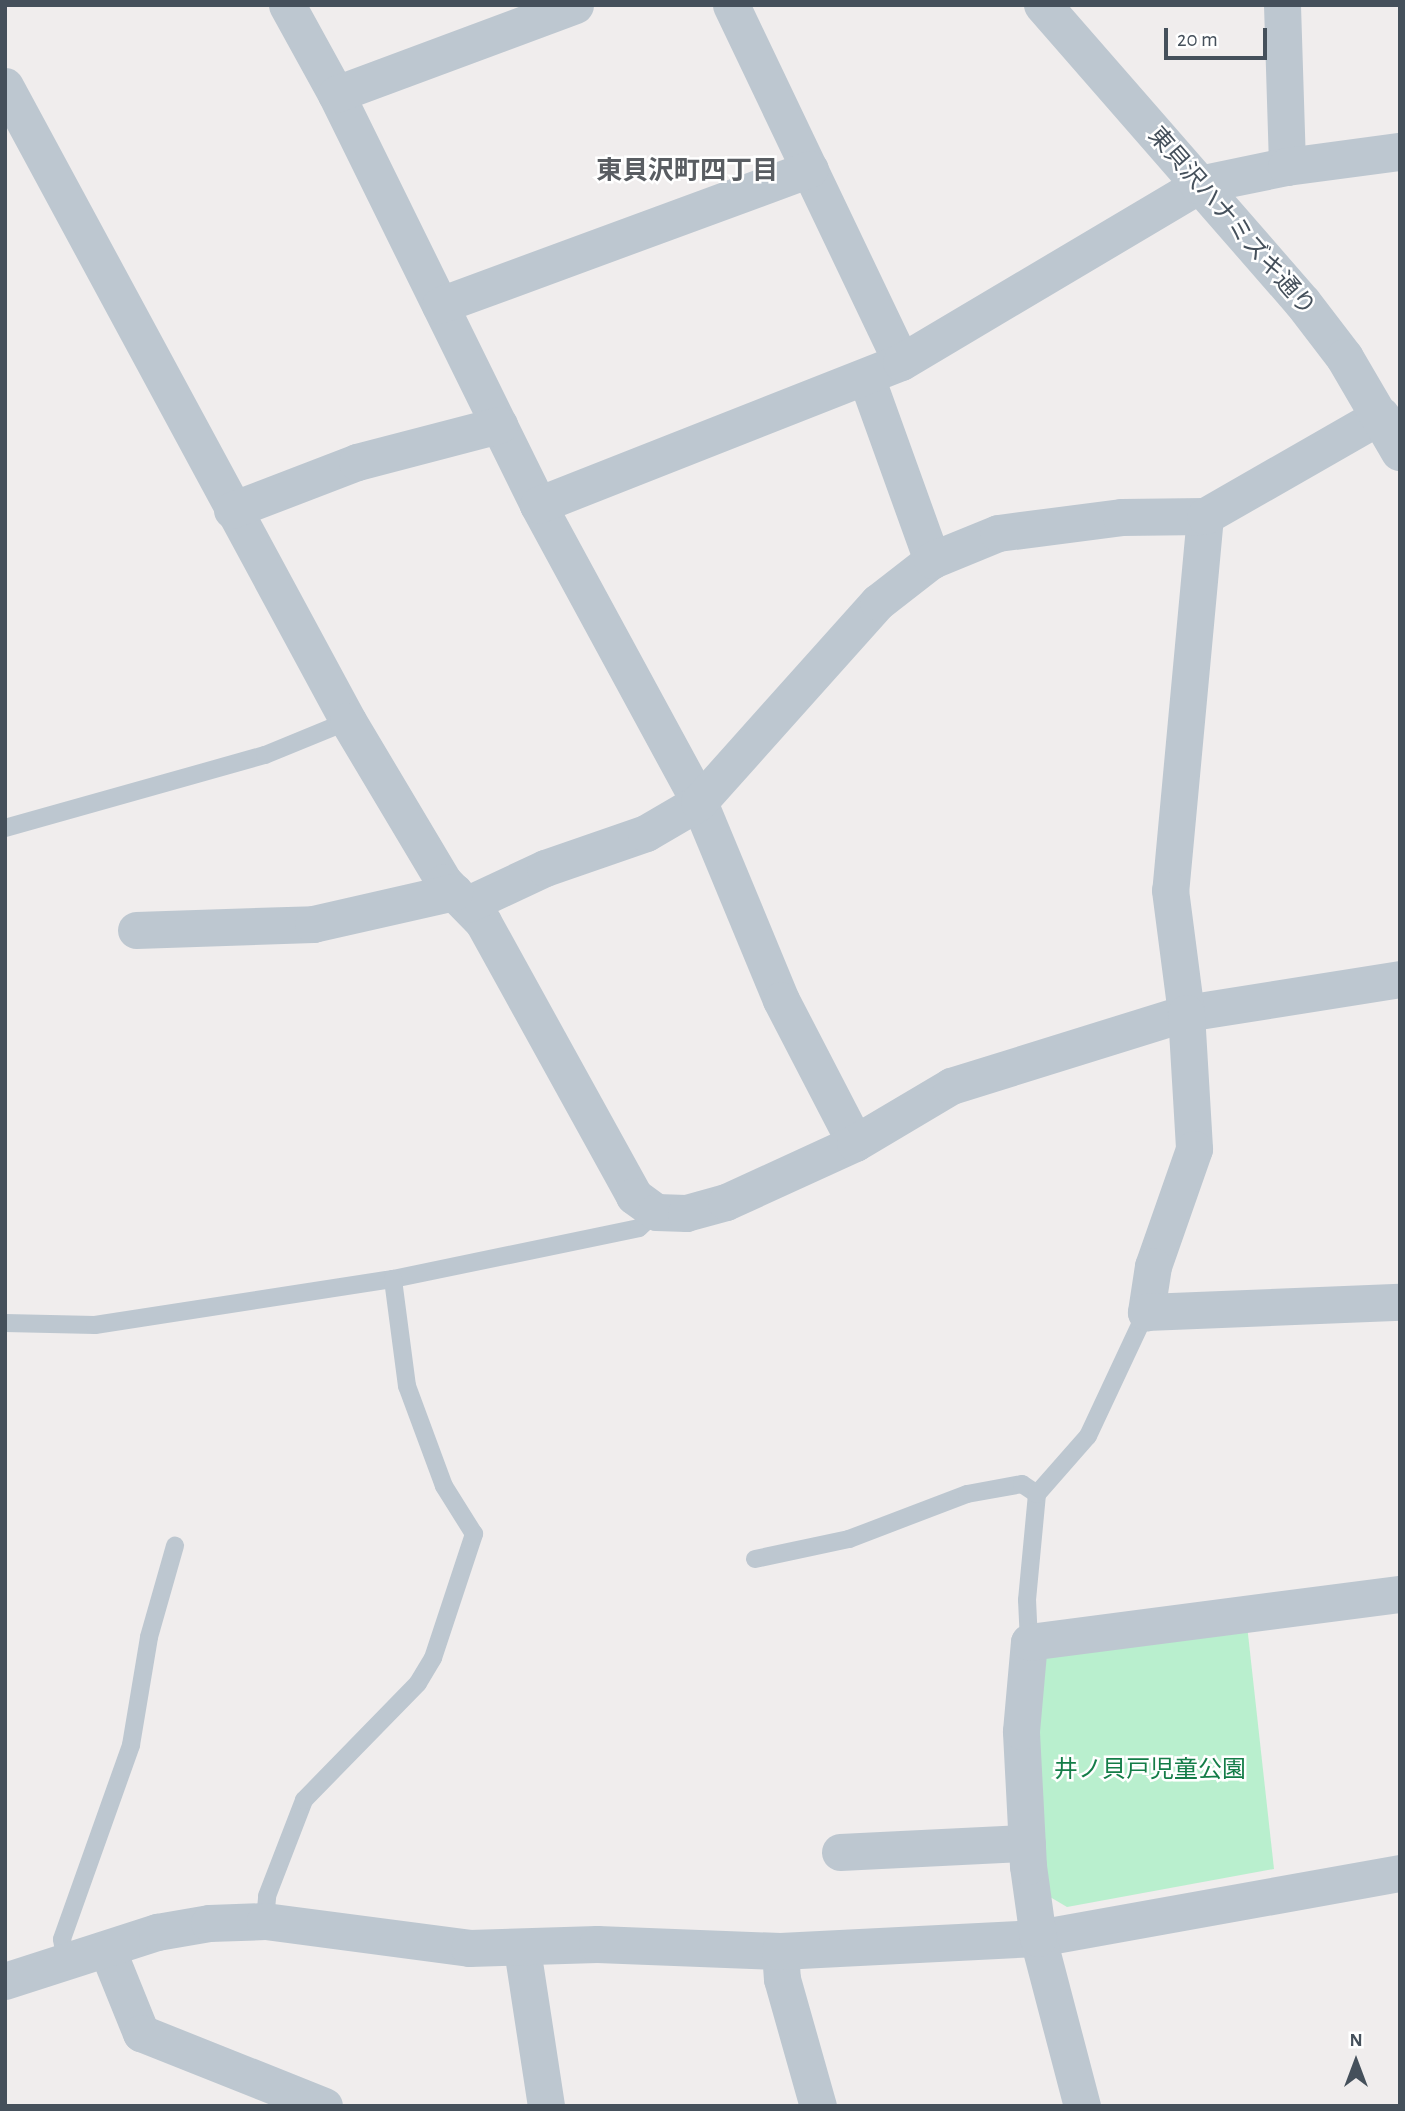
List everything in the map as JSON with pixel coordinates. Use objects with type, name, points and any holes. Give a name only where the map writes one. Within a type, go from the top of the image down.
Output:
[{"type":"street","points":[[287,5],[336,94],[538,505],[699,802],[781,1000],[855,1143]]},
{"type":"street","points":[[336,94],[575,5]]},
{"type":"street","points":[[731,5],[901,362]]},
{"type":"street","name":"東貝沢ハナミズキ通り","points":[[1043,5],[1303,303],[1381,415],[1400,452]]},
{"type":"street","points":[[1282,5],[1287,167]]},
{"type":"street","points":[[5,86],[348,721],[444,882],[483,922],[634,1196],[656,1212],[686,1213],[726,1202],[855,1143],[951,1086],[1186,1013],[1400,978]]},
{"type":"street","points":[[538,505],[901,362],[1199,186],[1287,167],[1400,152]]},
{"type":"street","points":[[440,306],[810,169]]},
{"type":"street","points":[[866,377],[932,560]]},
{"type":"street","points":[[136,930],[313,924],[461,898],[646,833],[699,802],[878,602],[932,560],[998,533],[1121,517],[1205,516],[1381,415]]},
{"type":"street","points":[[232,510],[357,462],[499,425]]},
{"type":"street","points":[[1205,516],[1170,890],[1186,1013],[1194,1149],[1153,1266],[1146,1312],[1400,1302]]},
{"type":"street","points":[[1082,2106],[1038,1938],[1027,1843],[1020,1731],[1029,1642],[1400,1594]]},
{"type":"street","points":[[840,1852],[1027,1843]]},
{"type":"street","points":[[5,1982],[157,1932],[209,1923],[265,1922],[469,1948],[522,1949],[597,1944],[780,1951],[1038,1938],[1400,1873]]},
{"type":"street","points":[[107,1949],[141,2033],[324,2106]]},
{"type":"street","points":[[522,1949],[546,2106]]},
{"type":"street","points":[[780,1951],[782,1979],[818,2106]]},
{"type":"lane","points":[[5,828],[265,755],[348,721]]},
{"type":"lane","points":[[5,1323],[95,1325],[393,1279],[639,1228],[656,1212]]},
{"type":"lane","points":[[265,1922],[267,1896],[304,1800],[418,1683],[433,1658],[474,1534],[444,1486],[407,1386],[393,1279]]},
{"type":"lane","points":[[1029,1642],[1027,1600],[1037,1494],[1088,1436],[1146,1312]]},
{"type":"lane","points":[[755,1559],[849,1539],[967,1494],[1022,1484],[1037,1494]]},
{"type":"lane","points":[[66,1962],[62,1939],[131,1745],[149,1637],[175,1546]]},
{"type":"green space","name":"井ノ貝戸児童公園","points":[[1247,1625],[1274,1869],[1067,1907],[1045,1894],[1032,1703],[1046,1656]]},
{"type":"district","name":"東貝沢町四丁目","points":[[687,172]]}]
